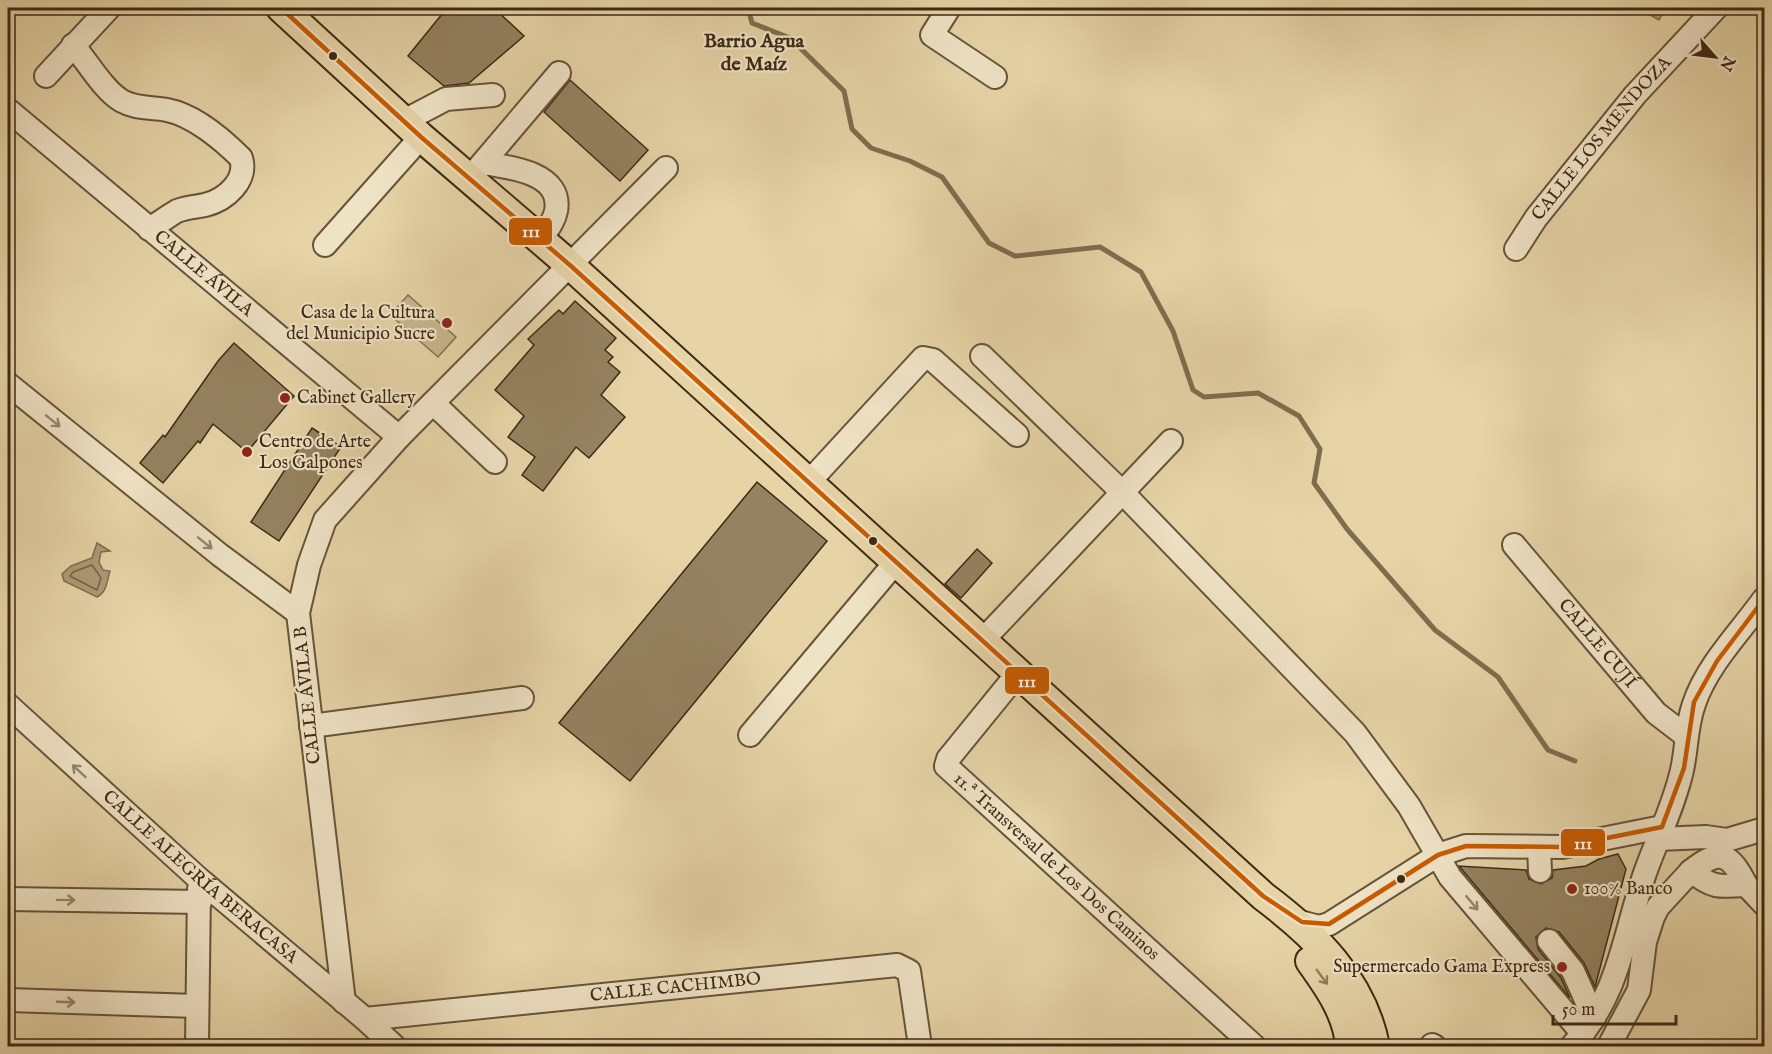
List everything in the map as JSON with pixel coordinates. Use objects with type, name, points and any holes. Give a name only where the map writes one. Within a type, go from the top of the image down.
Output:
[{"type":"main road","points":[[281,8],[412,129],[476,171],[540,240],[1263,896],[1296,921],[1327,952],[1353,987],[1370,1024],[1376,1047]]},
{"type":"main road","points":[[1263,896],[1331,991],[1342,1016],[1350,1047]]},
{"type":"street","points":[[46,76],[109,8]]},
{"type":"street","points":[[949,8],[932,35],[995,77]]},
{"type":"street","name":"CALLE LOS MENDOZA","points":[[1516,249],[1536,218],[1635,94],[1716,8]]},
{"type":"street","points":[[73,45],[105,87],[119,99],[129,105],[170,110],[192,120],[241,158],[243,165],[240,177],[229,192],[206,205],[175,212],[149,229]]},
{"type":"street","points":[[476,171],[559,73]]},
{"type":"street","points":[[325,245],[412,129],[446,99],[493,95]]},
{"type":"street","name":"CALLE ÁVILA","points":[[8,110],[399,437]]},
{"type":"street","points":[[476,171],[518,168],[549,185],[557,197],[556,211],[540,240]]},
{"type":"street","points":[[298,613],[309,565],[325,520],[399,437],[666,168]]},
{"type":"street","points":[[982,356],[1123,493],[1354,734],[1409,806],[1450,877],[1583,1033]]},
{"type":"street","points":[[808,483],[923,358],[933,360],[1017,435]]},
{"type":"street","name":"CALLE ÁVILA B","points":[[8,384],[220,555],[298,613],[344,1002]]},
{"type":"street","points":[[433,403],[495,462]]},
{"type":"street","points":[[982,640],[1171,441]]},
{"type":"street","name":"CALLE CUJÍ","points":[[1515,545],[1656,713],[1686,736]]},
{"type":"street","points":[[750,735],[895,563]]},
{"type":"street","points":[[1583,1033],[1612,986],[1641,885],[1682,773],[1687,747],[1686,736],[1694,704],[1702,685],[1764,599]]},
{"type":"street","name":"11.ª Transversal de Los Dos Caminos","points":[[1018,673],[948,759],[946,766],[1254,1047]]},
{"type":"street","points":[[310,726],[522,698]]},
{"type":"street","name":"CALLE ALEGRÍA BERACASA","points":[[8,705],[199,891],[344,1002],[394,1047]]},
{"type":"street","points":[[1296,921],[1319,927],[1329,924],[1438,855],[1466,846],[1539,848],[1660,833],[1727,840],[1764,830]]},
{"type":"street","points":[[1539,848],[1540,871]]},
{"type":"street","points":[[1609,1047],[1639,990],[1645,942],[1653,917],[1658,907],[1691,871],[1704,861],[1721,856],[1730,859],[1746,885],[1764,904]]},
{"type":"street","points":[[1691,871],[1706,884],[1720,887],[1746,885]]},
{"type":"street","points":[[1641,885],[1669,897]]},
{"type":"street","points":[[8,899],[199,891],[197,1047]]},
{"type":"street","points":[[1353,987],[1339,962],[1336,941],[1340,932],[1372,897]]},
{"type":"street","points":[[1549,940],[1573,971],[1583,1033]]},
{"type":"street","name":"CALLE CACHIMBO","points":[[365,1019],[897,965],[909,971],[920,1047]]},
{"type":"street","points":[[8,1000],[197,1006]]},
{"type":"shaded area","points":[[408,295],[456,337],[438,357],[390,315]]},
{"type":"water","points":[[1638,8],[1666,8],[1659,20]]},
{"type":"water","points":[[97,543],[110,551],[101,552],[99,562],[103,570],[110,571],[105,589],[97,597],[64,581],[62,574],[71,566],[92,558]]},
{"type":"building","points":[[447,8],[494,8],[524,36],[469,83],[444,86],[408,56]]},
{"type":"building","points":[[570,80],[648,150],[620,181],[544,112]]},
{"type":"building","points":[[575,301],[616,338],[605,350],[613,357],[608,362],[620,372],[601,395],[625,417],[589,458],[576,447],[543,491],[522,475],[535,457],[508,437],[524,416],[495,390],[534,345],[528,339],[559,310],[563,314]]},
{"type":"building","points":[[234,343],[294,396],[247,452],[213,424],[200,443],[198,441],[163,483],[140,463],[163,435],[165,437],[218,361]]},
{"type":"building","points":[[312,428],[341,447],[279,541],[251,522]]},
{"type":"building","points":[[757,482],[827,541],[630,781],[559,723]]},
{"type":"building","points":[[977,549],[992,563],[961,598],[945,584]]},
{"type":"building","points":[[1618,854],[1626,869],[1595,987],[1584,963],[1559,932],[1546,928],[1536,937],[1538,949],[1561,978],[1570,998],[1459,866],[1526,870],[1529,879],[1541,884],[1552,878],[1553,870],[1586,866],[1599,859]]},
{"type":"waterway","points":[[748,8],[752,23],[790,38],[844,91],[852,129],[871,148],[910,161],[942,177],[989,243],[1015,256],[1100,247],[1141,272],[1173,331],[1193,390],[1204,397],[1258,393],[1299,416],[1320,449],[1314,483],[1347,529],[1435,630],[1498,677],[1548,750],[1575,761]]},
{"type":"transit line","name":"111","points":[[281,8],[421,137],[571,266],[1263,896],[1302,922],[1329,924],[1438,855],[1466,846],[1562,847],[1662,827],[1684,768],[1694,702],[1717,661],[1764,599]]},
{"type":"place","name":"Casa de la Cultura del Municipio Sucre","points":[[447,323]]},
{"type":"place","name":"Cabinet Gallery","points":[[285,398]]},
{"type":"place","name":"Centro de Arte Los Galpones","points":[[247,452]]},
{"type":"place","name":"100% Banco","points":[[1572,889]]},
{"type":"place","name":"Supermercado Gama Express","points":[[1562,967]]},
{"type":"district","name":"Barrio Agua de Maíz","points":[[754,52]]}]
